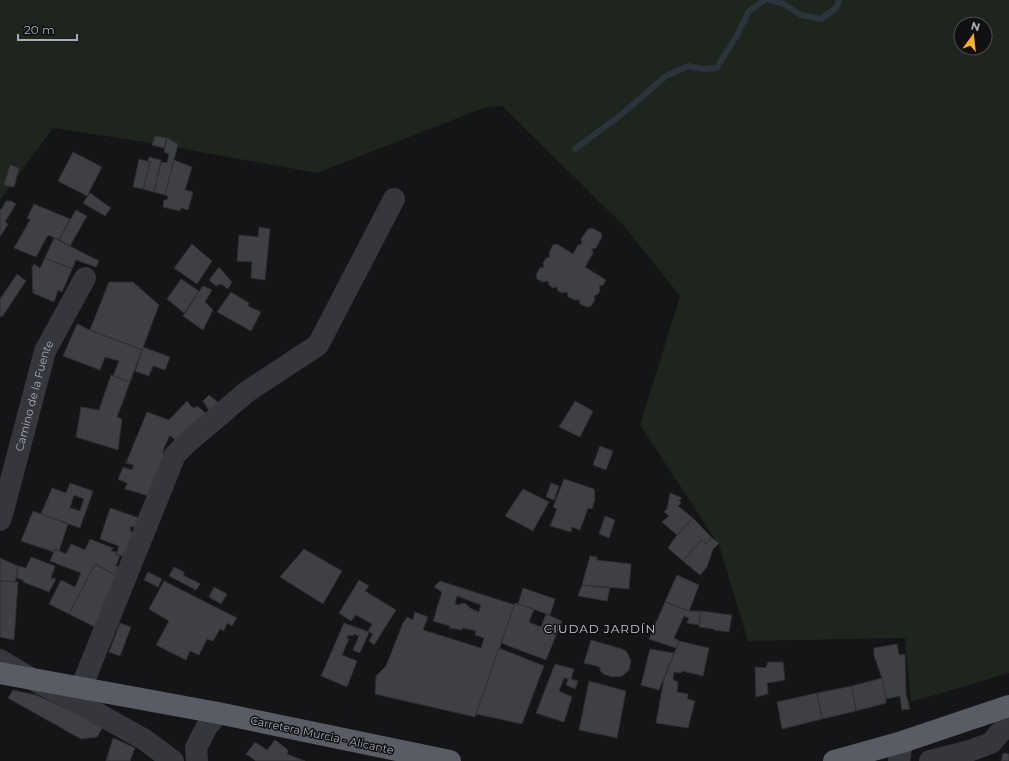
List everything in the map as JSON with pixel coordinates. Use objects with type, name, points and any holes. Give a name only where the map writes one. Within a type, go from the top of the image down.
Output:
[{"type":"highway","name":"Carretera Murcia - Alicante","points":[[0,673],[218,713],[450,761]]},
{"type":"highway","points":[[834,761],[901,752],[1009,706]]},
{"type":"street","points":[[81,688],[175,455],[189,441],[248,392],[318,344],[394,199]]},
{"type":"street","name":"Camino de la Fuente","points":[[0,520],[45,351],[85,278]]},
{"type":"street","points":[[0,660],[31,679],[79,703],[145,740],[172,761]]},
{"type":"street","points":[[197,761],[196,748],[206,728],[218,713]]},
{"type":"street","points":[[930,761],[966,752],[990,752],[1009,718]]},
{"type":"shaded area","points":[[0,0],[1009,0],[1009,673],[911,702],[905,638],[748,641],[719,545],[640,425],[680,296],[625,227],[502,106],[486,107],[317,173],[151,143],[53,128],[0,200]]},
{"type":"building","points":[[155,136],[167,138],[164,148],[152,145]]},
{"type":"building","points":[[167,138],[178,144],[165,195],[154,192],[161,162],[167,163],[169,154],[164,152]]},
{"type":"building","points":[[73,152],[102,167],[87,196],[58,181]]},
{"type":"building","points":[[149,157],[161,160],[154,192],[143,189],[150,162],[148,161]]},
{"type":"building","points":[[139,159],[150,162],[143,189],[133,187]]},
{"type":"building","points":[[174,160],[192,167],[185,190],[193,192],[188,210],[181,208],[180,211],[163,207],[164,200],[167,200],[168,196],[165,195]]},
{"type":"building","points":[[10,165],[19,168],[14,187],[4,185]]},
{"type":"building","points":[[90,193],[111,208],[105,216],[83,203]]},
{"type":"building","points":[[6,201],[11,201],[16,204],[5,222],[8,224],[0,237],[0,209],[1,210]]},
{"type":"building","points":[[34,204],[70,219],[59,240],[48,235],[36,257],[14,248],[30,220],[27,218]]},
{"type":"building","points":[[76,210],[87,216],[70,246],[59,240]]},
{"type":"building","points":[[259,227],[270,229],[265,280],[251,278],[252,262],[237,261],[239,235],[258,237]]},
{"type":"building","points":[[592,228],[601,233],[602,237],[596,248],[592,249],[593,253],[585,267],[606,280],[603,285],[599,286],[600,290],[598,294],[594,296],[595,300],[591,306],[587,307],[580,304],[579,300],[568,297],[567,292],[563,293],[558,291],[557,287],[553,288],[549,285],[548,281],[543,282],[537,279],[536,275],[540,268],[544,267],[543,263],[546,258],[550,257],[549,253],[553,245],[557,244],[573,254],[578,245],[582,244],[581,239],[588,229]]},
{"type":"building","points":[[54,238],[99,261],[96,267],[76,260],[72,269],[45,258]]},
{"type":"building","points":[[192,244],[212,261],[197,284],[174,268]]},
{"type":"building","points":[[45,258],[72,269],[62,292],[58,290],[54,302],[33,293],[32,268],[34,264],[40,268]]},
{"type":"building","points":[[219,267],[232,282],[228,289],[221,284],[216,286],[209,280]]},
{"type":"building","points":[[17,274],[26,281],[2,317],[0,316],[0,299]]},
{"type":"building","points":[[181,279],[199,291],[184,313],[167,299]]},
{"type":"building","points":[[109,282],[133,282],[159,305],[142,350],[90,330]]},
{"type":"building","points":[[203,286],[212,290],[205,302],[213,310],[203,330],[183,316]]},
{"type":"building","points":[[231,292],[249,303],[248,306],[261,312],[251,331],[217,312]]},
{"type":"building","points":[[77,324],[142,350],[130,382],[113,376],[119,361],[105,357],[100,370],[63,356]]},
{"type":"building","points":[[143,347],[170,357],[165,370],[153,366],[149,376],[135,371]]},
{"type":"building","points":[[111,375],[130,382],[117,417],[122,419],[118,450],[76,437],[81,407],[99,410]]},
{"type":"building","points":[[209,395],[219,403],[210,412],[203,401]]},
{"type":"building","points":[[187,401],[192,407],[194,408],[197,406],[207,414],[178,443],[170,435],[163,454],[168,458],[149,496],[125,489],[127,483],[118,479],[123,467],[132,470],[134,465],[126,463],[147,412],[169,420]]},
{"type":"building","points":[[575,401],[593,411],[580,437],[559,427]]},
{"type":"building","points":[[600,446],[613,451],[606,470],[593,465]]},
{"type":"building","points":[[564,479],[594,489],[595,499],[592,509],[588,508],[580,530],[572,527],[571,532],[550,526],[557,509],[553,507]]},
{"type":"building","points":[[70,483],[93,491],[80,528],[41,514],[52,488],[66,493]],"holes":[[[74,495],[84,499],[80,511],[70,508]]]},
{"type":"building","points":[[551,483],[559,486],[554,500],[546,497]]},
{"type":"building","points":[[523,489],[549,502],[533,531],[505,516]]},
{"type":"building","points":[[670,493],[682,498],[679,500],[681,503],[678,506],[693,518],[677,535],[662,522],[669,516],[664,512],[667,509]]},
{"type":"building","points":[[110,508],[145,520],[140,531],[131,526],[130,531],[138,535],[128,559],[120,555],[116,555],[119,546],[100,539]]},
{"type":"building","points":[[33,511],[68,524],[59,551],[55,549],[54,552],[21,541]]},
{"type":"building","points":[[605,516],[615,520],[609,538],[599,534]]},
{"type":"building","points":[[693,518],[712,538],[705,544],[701,540],[683,561],[668,548],[677,535]]},
{"type":"building","points":[[712,538],[719,543],[713,549],[707,567],[700,575],[683,561],[701,540],[705,544]]},
{"type":"building","points":[[90,539],[113,548],[111,551],[116,552],[116,555],[120,555],[116,566],[121,569],[120,578],[95,564],[69,614],[49,604],[61,580],[75,587],[81,573],[50,561],[55,549],[66,554],[71,544],[85,550]]},
{"type":"building","points":[[304,549],[342,571],[323,604],[280,577]]},
{"type":"building","points":[[590,556],[597,557],[597,560],[631,564],[629,589],[582,585]]},
{"type":"building","points":[[31,557],[55,566],[51,578],[56,579],[49,592],[16,578],[18,566],[26,568]]},
{"type":"building","points":[[0,558],[18,566],[15,582],[0,581]]},
{"type":"building","points":[[95,564],[120,578],[95,627],[69,614]]},
{"type":"building","points":[[174,567],[184,572],[183,575],[200,584],[196,590],[169,576]]},
{"type":"building","points":[[148,572],[162,579],[158,587],[144,580]]},
{"type":"building","points":[[677,575],[699,585],[689,611],[665,602]]},
{"type":"building","points":[[359,580],[369,586],[365,591],[396,610],[374,645],[369,641],[373,634],[368,631],[372,624],[356,615],[351,621],[339,613]]},
{"type":"building","points":[[0,581],[18,582],[14,640],[0,637]]},
{"type":"building","points":[[164,581],[237,618],[232,626],[227,623],[224,631],[220,629],[213,641],[207,639],[199,655],[190,651],[186,660],[156,645],[169,621],[149,609]]},
{"type":"building","points":[[440,581],[515,605],[475,717],[375,694],[376,676],[386,666],[403,623],[407,617],[413,620],[415,612],[428,617],[423,630],[481,648],[484,638],[475,635],[476,631],[463,628],[462,630],[449,628],[450,626],[433,621],[442,592],[434,587]],"holes":[[[457,596],[481,605],[479,612],[470,608],[466,604],[455,604]]]},
{"type":"building","points":[[582,585],[610,588],[607,601],[578,596]]},
{"type":"building","points":[[214,587],[227,594],[221,604],[209,597]]},
{"type":"building","points":[[523,588],[555,599],[550,615],[518,604]]},
{"type":"building","points":[[665,602],[689,611],[701,611],[699,625],[687,623],[689,618],[684,616],[674,638],[679,641],[676,648],[649,639]]},
{"type":"building","points":[[515,603],[534,609],[529,622],[541,627],[546,614],[562,621],[546,660],[501,643]]},
{"type":"building","points":[[701,611],[732,615],[729,632],[699,627]]},
{"type":"building","points":[[120,623],[131,627],[120,656],[109,652]]},
{"type":"building","points":[[344,623],[369,632],[360,653],[353,650],[359,636],[354,634],[353,636],[348,635],[347,638],[349,639],[342,655],[357,661],[347,687],[321,676]]},
{"type":"building","points":[[591,640],[626,651],[631,661],[629,670],[622,676],[613,677],[603,674],[600,667],[584,663]]},
{"type":"building","points":[[679,641],[709,648],[703,676],[682,671],[681,673],[674,672],[673,680],[678,682],[677,692],[688,694],[687,699],[695,701],[688,728],[656,723],[664,679]]},
{"type":"building","points":[[897,644],[899,655],[905,654],[906,694],[910,709],[902,710],[900,696],[886,699],[882,678],[874,655],[874,648]]},
{"type":"building","points":[[499,648],[544,666],[522,724],[476,714]]},
{"type":"building","points":[[650,649],[674,653],[659,690],[641,685]]},
{"type":"building","points":[[768,662],[783,662],[785,680],[767,683],[768,694],[756,697],[755,667],[766,668]]},
{"type":"building","points":[[555,664],[574,669],[571,679],[578,681],[575,689],[566,685],[568,679],[564,678],[559,691],[572,697],[564,722],[536,713]]},
{"type":"building","points":[[882,678],[886,703],[856,711],[852,686]]},
{"type":"building","points":[[589,681],[626,691],[617,738],[579,730]]},
{"type":"building","points":[[852,686],[856,711],[822,719],[817,693]]},
{"type":"building","points":[[13,690],[36,695],[104,725],[97,737],[81,739],[8,698]]},
{"type":"building","points":[[817,693],[822,719],[782,729],[777,702]]},
{"type":"building","points":[[113,738],[135,748],[130,761],[106,761]]},
{"type":"building","points":[[275,740],[288,750],[287,754],[305,761],[256,761],[246,754],[255,742],[267,750]]},
{"type":"building","points":[[1003,753],[1009,754],[1009,761],[1001,761]]},
{"type":"waterway","points":[[575,149],[622,114],[666,76],[688,66],[704,69],[717,68],[737,35],[749,11],[765,0]]},
{"type":"waterway","points":[[770,0],[782,3],[801,15],[821,19],[837,7],[839,0]]},
{"type":"district","name":"CIUDAD JARDÍN","points":[[600,628]]}]
